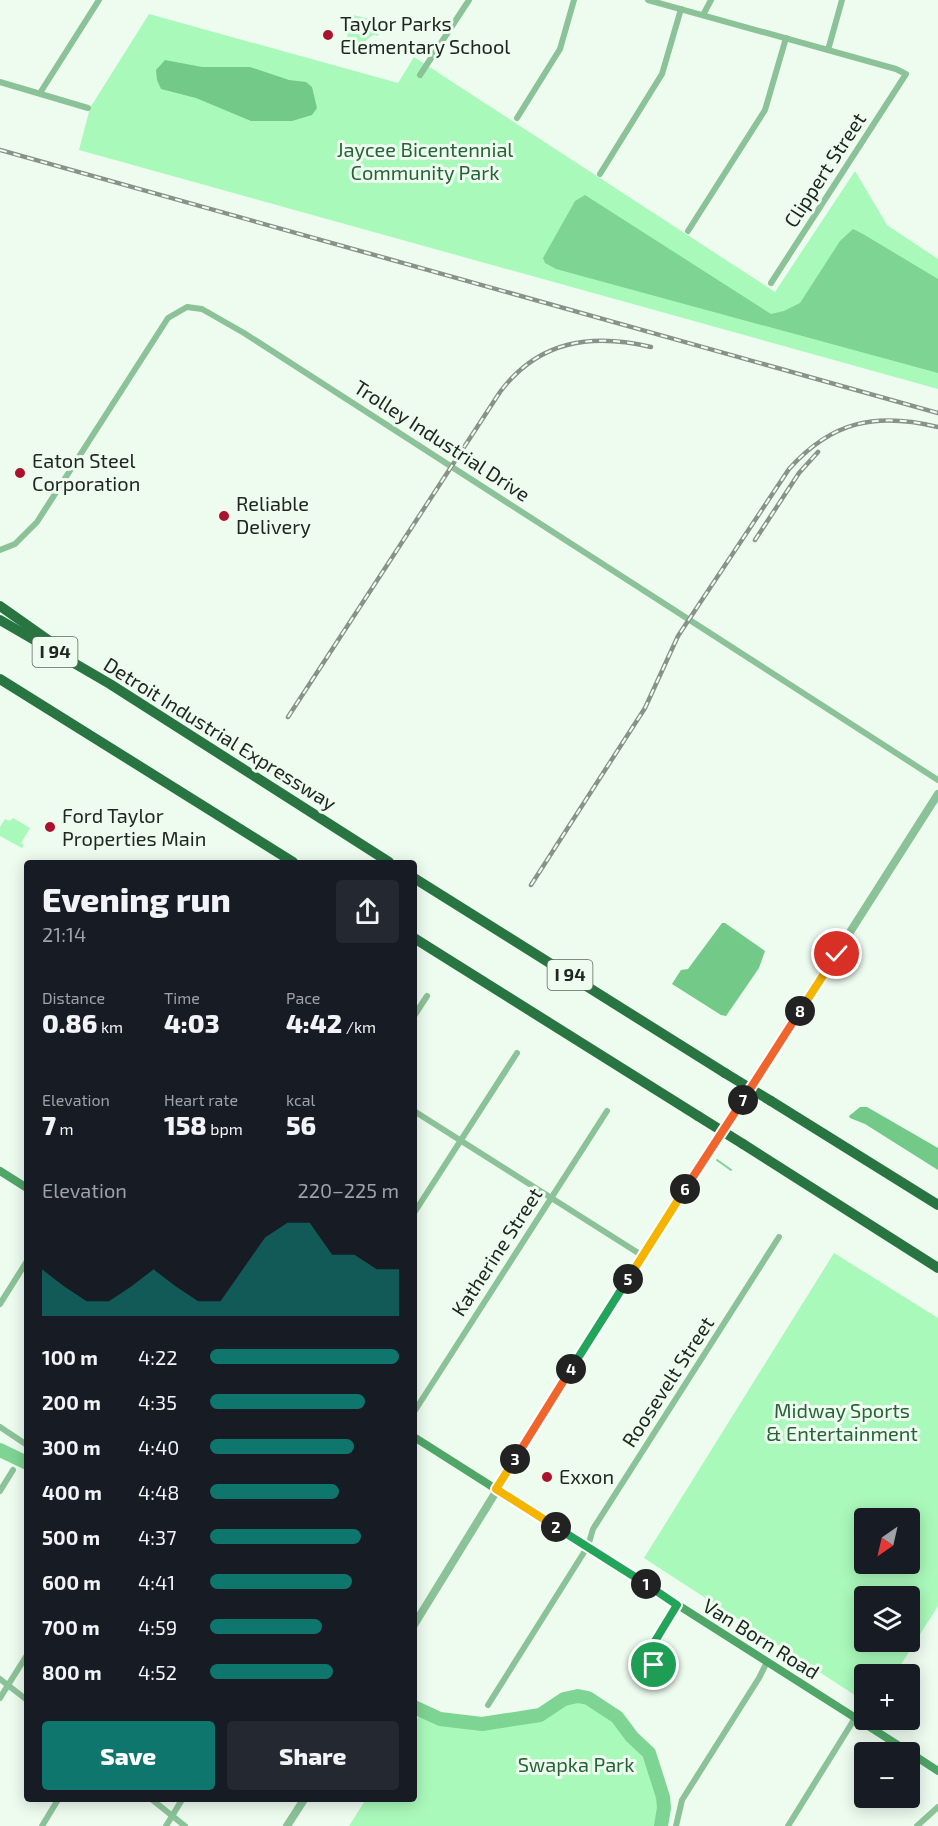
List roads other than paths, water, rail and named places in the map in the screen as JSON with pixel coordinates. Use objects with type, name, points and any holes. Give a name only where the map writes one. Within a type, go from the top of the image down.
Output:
[{"type":"highway","points":[[0,606],[110,684]]},
{"type":"highway","name":"Detroit Industrial Expressway","points":[[0,620],[110,684],[386,860]]},
{"type":"highway","name":"I 94","points":[[0,679],[289,860]]},
{"type":"highway","name":"I 94","points":[[417,880],[938,1205]]},
{"type":"highway","name":"I 94","points":[[417,940],[938,1268]]},
{"type":"main road","points":[[0,1171],[24,1186]]},
{"type":"main road","name":"Van Born Road","points":[[417,1439],[854,1717]]},
{"type":"main road","name":"Van Born Road","points":[[874,1730],[893,1742]]},
{"type":"main road","name":"Van Born Road","points":[[920,1759],[938,1771]]},
{"type":"street","points":[[40,93],[99,0]]},
{"type":"street","points":[[420,75],[469,0]]},
{"type":"street","points":[[517,118],[560,49],[574,0]]},
{"type":"street","points":[[648,0],[828,50],[842,0]]},
{"type":"street","points":[[703,15],[711,0]]},
{"type":"street","points":[[600,174],[658,82],[681,9]]},
{"type":"street","points":[[688,231],[765,110],[786,38]]},
{"type":"street","name":"Clippert Street","points":[[771,283],[906,74],[896,69],[828,50]]},
{"type":"street","points":[[0,82],[88,108]]},
{"type":"street","name":"Trolley Industrial Drive","points":[[0,550],[15,544],[37,522],[168,318],[187,307],[202,309],[236,328],[938,780]]},
{"type":"street","points":[[417,1620],[489,1506],[496,1489],[938,794]]},
{"type":"street","points":[[417,1011],[427,996]]},
{"type":"street","points":[[417,1208],[517,1053]]},
{"type":"street","name":"Katherine Street","points":[[417,1407],[608,1111]]},
{"type":"street","points":[[417,1113],[643,1256]]},
{"type":"street","name":"Roosevelt Street","points":[[488,1706],[588,1546],[592,1528],[779,1237]]},
{"type":"street","points":[[0,1304],[24,1266]]},
{"type":"street","points":[[0,1427],[24,1443]]},
{"type":"street","points":[[0,1491],[13,1470]]},
{"type":"street","points":[[649,1651],[677,1605]]},
{"type":"street","points":[[0,1698],[24,1660]]},
{"type":"street","points":[[676,1826],[682,1800],[767,1662]]},
{"type":"street","points":[[0,1679],[24,1698]]},
{"type":"street","points":[[788,1826],[854,1720]]},
{"type":"street","points":[[42,1826],[57,1802]]},
{"type":"street","points":[[155,1802],[185,1826]]},
{"type":"street","points":[[166,1826],[181,1802]]},
{"type":"street","points":[[287,1826],[302,1802]]},
{"type":"street","points":[[917,1826],[938,1807]]},
{"type":"waterway","points":[[717,1160],[731,1170]]},
{"type":"waterway","points":[[0,1450],[24,1462]]},
{"type":"waterway","points":[[417,1708],[440,1719],[482,1724],[540,1715],[564,1699],[578,1696],[588,1698],[617,1717],[632,1737],[649,1753],[663,1797],[661,1826]]},
{"type":"railway","points":[[0,150],[938,413]]},
{"type":"railway","points":[[288,717],[500,392],[515,375],[549,351],[568,345],[588,341],[608,341],[651,347]]},
{"type":"railway","points":[[531,885],[645,708],[678,636],[789,469],[822,440],[856,424],[895,420],[938,427]]},
{"type":"railway","points":[[755,540],[799,473],[818,452]]},
{"type":"place","name":"Taylor Parks Elementary School","points":[[328,35]]},
{"type":"place","name":"Eaton Steel Corporation","points":[[20,473]]},
{"type":"place","name":"Reliable Delivery","points":[[224,516]]},
{"type":"place","name":"Ford Taylor Properties Main","points":[[50,827]]},
{"type":"place","name":"Exxon","points":[[547,1477]]},
{"type":"park label","name":"Jaycee Bicentennial Community Park","points":[[425,162]]},
{"type":"park label","name":"Midway Sports & Entertainment","points":[[842,1422]]},
{"type":"park label","name":"Swapka Park","points":[[576,1765]]}]
